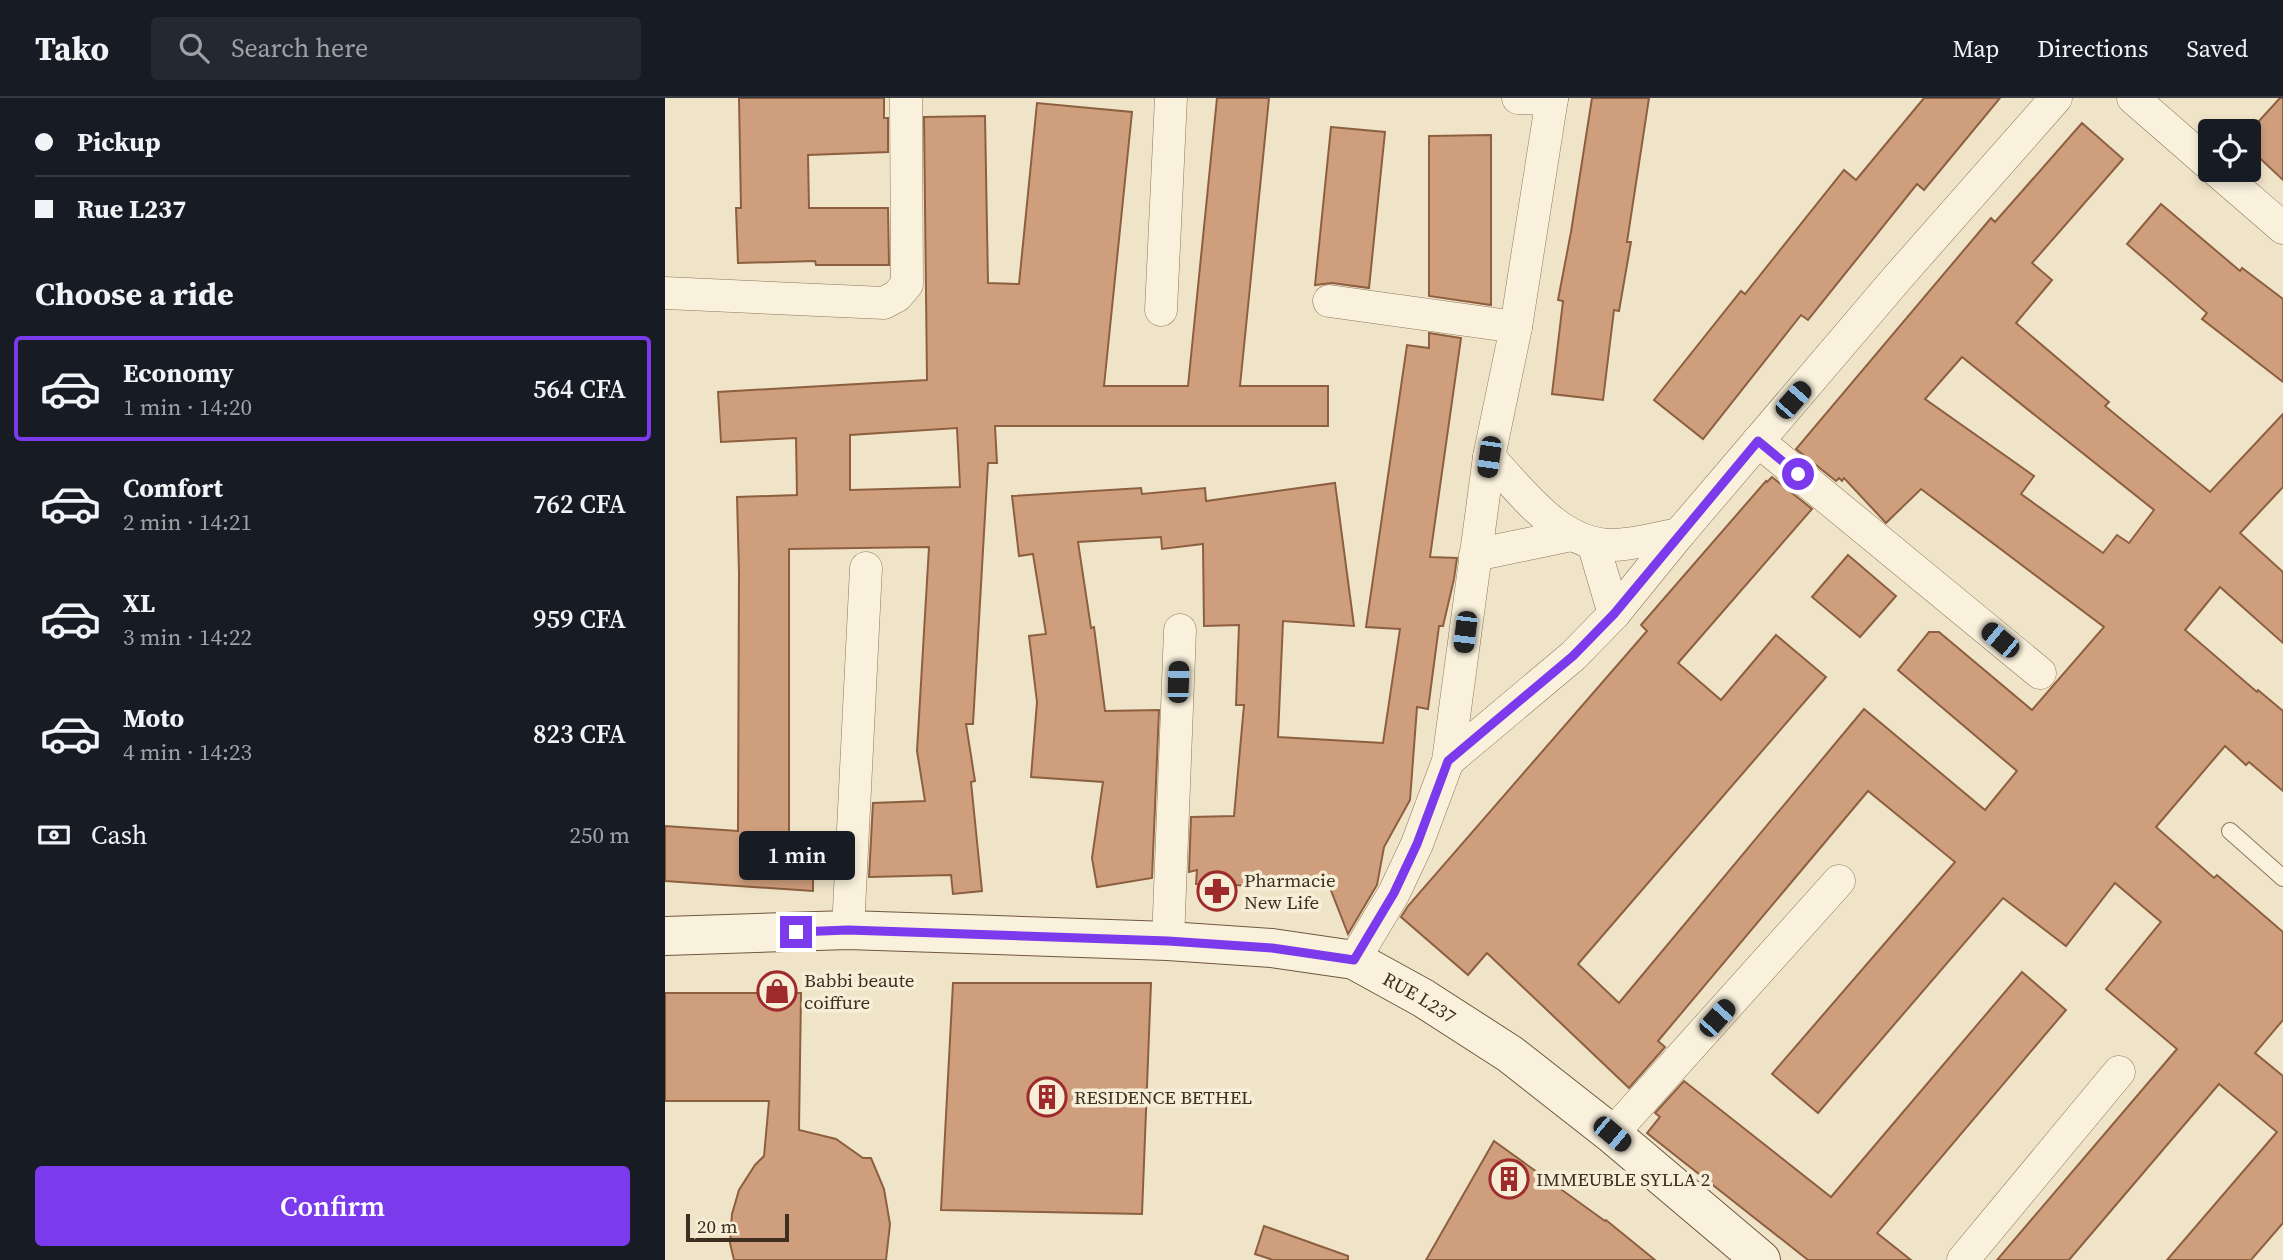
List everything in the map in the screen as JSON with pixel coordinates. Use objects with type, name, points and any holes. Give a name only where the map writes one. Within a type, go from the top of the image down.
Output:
[{"type":"street","points":[[665,293],[884,303],[897,296],[907,284],[906,98]]},
{"type":"street","points":[[1161,310],[1171,98]]},
{"type":"street","points":[[1354,960],[1394,893],[1417,844],[1448,761],[1489,457],[1516,327],[1552,98],[1518,98]]},
{"type":"street","points":[[1448,761],[1573,656],[1614,614],[1908,265],[2056,98]]},
{"type":"street","points":[[2133,98],[2198,155]]},
{"type":"street","points":[[2230,182],[2283,228]]},
{"type":"street","points":[[1329,302],[1516,327]]},
{"type":"street","points":[[1758,441],[2040,673]]},
{"type":"street","points":[[1489,457],[1548,519],[1582,539],[1614,614]]},
{"type":"street","points":[[1475,555],[1582,539],[1615,545],[1679,534]]},
{"type":"street","points":[[848,930],[866,568]]},
{"type":"street","points":[[1168,941],[1180,630]]},
{"type":"street","points":[[1612,1134],[1839,881]]},
{"type":"street","name":"RUE L237","points":[[665,936],[848,930],[1168,941],[1272,948],[1354,960],[1423,998],[1510,1054],[1612,1134],[1761,1260]]},
{"type":"street","points":[[1963,1260],[2119,1072]]},
{"type":"lane","points":[[2230,831],[2283,878]]},
{"type":"building","points":[[739,98],[884,98],[884,118],[888,118],[888,152],[808,155],[809,208],[888,208],[889,265],[816,265],[815,261],[738,263],[736,208],[741,208]]},
{"type":"building","points":[[1217,98],[1269,98],[1240,386],[1328,386],[1328,426],[995,426],[997,463],[988,463],[973,724],[966,724],[975,781],[971,782],[982,891],[953,894],[951,875],[869,877],[873,803],[925,801],[917,751],[929,547],[789,549],[789,834],[834,837],[832,878],[813,879],[813,891],[665,881],[665,826],[738,831],[737,497],[797,495],[796,438],[721,442],[718,392],[927,380],[924,117],[985,116],[988,283],[1019,284],[1037,103],[1132,112],[1104,386],[1188,386]],"holes":[[[957,428],[960,487],[850,490],[850,435]]]},
{"type":"building","points":[[1592,98],[1649,98],[1627,242],[1631,242],[1619,311],[1614,310],[1603,400],[1552,394],[1563,301],[1558,300]]},
{"type":"building","points":[[1924,98],[2000,98],[1924,190],[1917,184],[1808,320],[1801,315],[1703,439],[1654,400],[1741,291],[1745,294],[1844,170],[1856,180]]},
{"type":"building","points":[[2283,98],[2283,180],[2261,159],[2261,119]]},
{"type":"building","points":[[2082,123],[2123,159],[2032,263],[2052,280],[2016,323],[2109,402],[2105,406],[2210,492],[2283,414],[2283,487],[2240,533],[2283,572],[2283,643],[2220,587],[2185,630],[2283,711],[2283,791],[2249,762],[2246,765],[2225,746],[2156,827],[2214,878],[2217,875],[2283,932],[2283,1020],[2255,1053],[2283,1076],[2283,1223],[2251,1260],[2167,1260],[2277,1132],[2219,1084],[2069,1260],[1997,1260],[2177,1049],[2106,989],[2161,922],[2115,883],[2066,946],[2003,898],[1818,1113],[1772,1074],[1955,862],[1868,791],[1658,1041],[1665,1047],[1629,1088],[1487,953],[1468,975],[1401,917],[1647,631],[1641,625],[1772,477],[1812,509],[1678,663],[1721,700],[1776,635],[1826,677],[1578,964],[1619,1003],[1864,709],[1985,810],[2017,771],[1898,670],[1929,632],[1939,632],[2032,710],[2104,627],[1921,489],[1886,523],[1844,478],[1842,481],[1839,478],[1836,481],[1796,449],[1991,218],[1995,222]],"holes":[[[1962,357],[2154,510],[2129,543],[2117,535],[2103,553],[2021,494],[2034,476],[1925,399]]]},
{"type":"building","points":[[1331,127],[1385,132],[1369,288],[1332,283],[1315,285]]},
{"type":"building","points":[[1491,135],[1491,305],[1429,296],[1429,136]]},
{"type":"building","points":[[2161,204],[2240,271],[2242,268],[2283,299],[2283,382],[2202,319],[2207,313],[2127,244]]},
{"type":"building","points":[[1429,333],[1461,338],[1430,557],[1457,558],[1443,626],[1439,626],[1428,709],[1417,707],[1410,800],[1384,847],[1377,885],[1348,934],[1330,888],[1196,884],[1197,870],[1189,872],[1191,817],[1234,816],[1244,705],[1236,705],[1239,625],[1204,626],[1203,544],[1162,549],[1161,537],[1078,542],[1091,628],[1094,627],[1105,711],[1159,710],[1152,878],[1097,887],[1092,858],[1103,782],[1031,777],[1037,702],[1029,636],[1046,634],[1033,554],[1019,556],[1012,496],[1141,488],[1142,494],[1205,488],[1206,501],[1335,483],[1354,626],[1283,621],[1278,737],[1383,743],[1400,629],[1366,627],[1407,345],[1429,348]]},
{"type":"building","points":[[1848,555],[1896,596],[1860,637],[1812,597]]},
{"type":"building","points":[[2022,972],[2066,1010],[1877,1233],[1911,1260],[1808,1260],[1647,1133],[1660,1117],[1655,1113],[1684,1081],[1831,1197]]},
{"type":"building","name":"RESIDENCE BETHEL","points":[[953,983],[1151,983],[1142,1214],[941,1210]]},
{"type":"building","points":[[665,993],[801,993],[799,1130],[836,1139],[863,1158],[871,1158],[884,1189],[890,1224],[886,1260],[734,1260],[730,1243],[732,1214],[739,1190],[764,1156],[769,1101],[665,1101]]},
{"type":"building","name":"IMMEUBLE SYLLA 2","points":[[1494,1141],[1606,1220],[1655,1260],[1426,1260]]},
{"type":"building","points":[[1264,1226],[1348,1256],[1348,1260],[1273,1260],[1255,1254]]},
{"type":"place","name":"Pharmacie New Life","points":[[1217,891]]},
{"type":"place","name":"Babbi beaute coiffure","points":[[777,991]]},
{"type":"place","name":"RESIDENCE BETHEL","points":[[1047,1097]]},
{"type":"place","name":"IMMEUBLE SYLLA 2","points":[[1509,1179]]},
{"type":"route","points":[[796,932],[848,930],[1168,941],[1272,948],[1354,960],[1394,893],[1417,844],[1448,761],[1573,656],[1614,614],[1758,441],[1798,474]]}]
